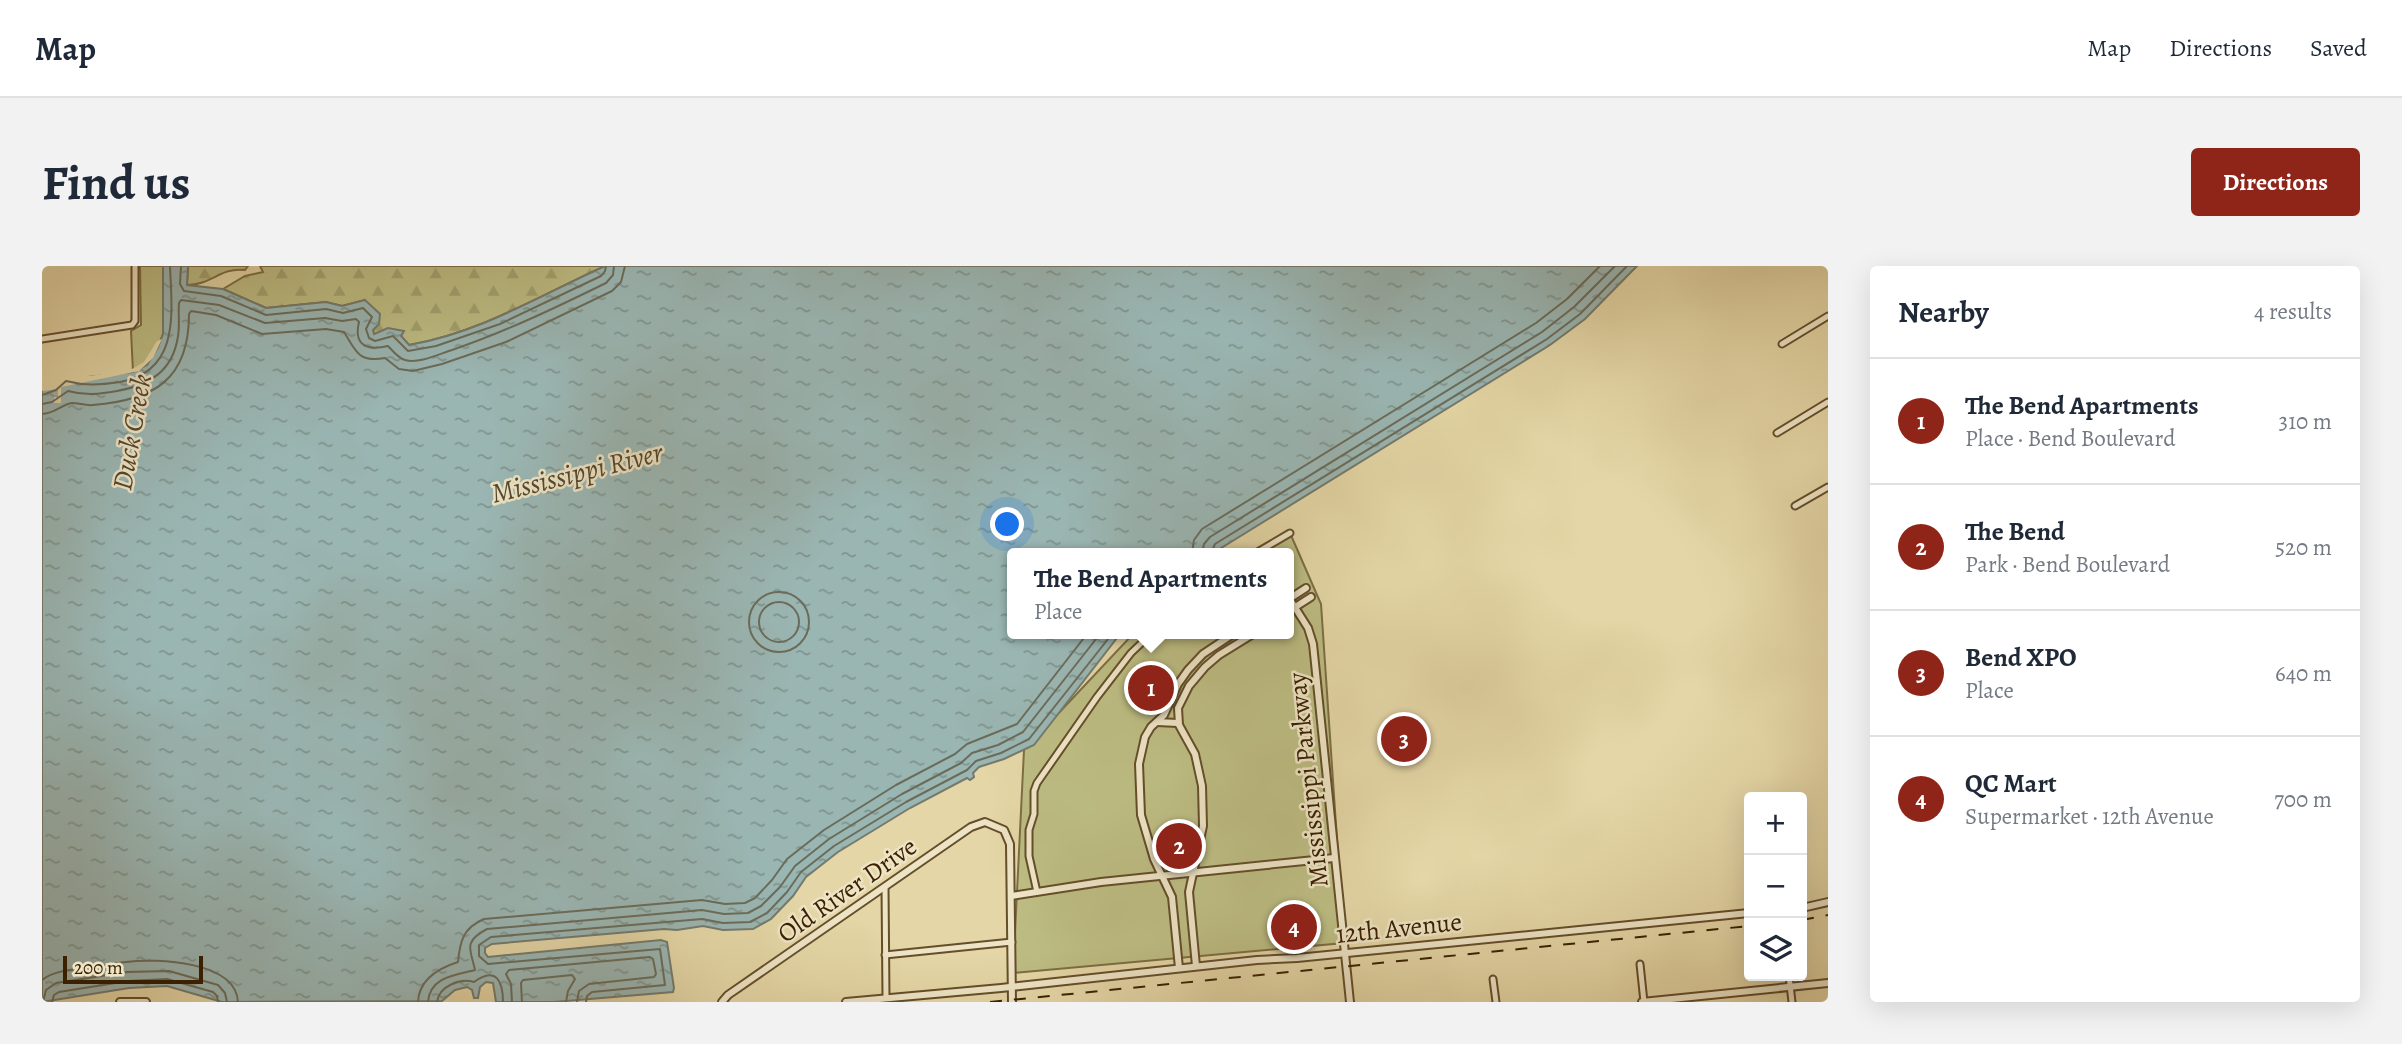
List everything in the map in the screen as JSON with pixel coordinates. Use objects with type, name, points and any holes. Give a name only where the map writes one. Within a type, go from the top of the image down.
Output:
[{"type":"street","points":[[42,339],[129,325],[135,321],[135,266]]},
{"type":"street","points":[[1783,344],[1828,316]]},
{"type":"street","points":[[1777,433],[1828,402]]},
{"type":"street","points":[[1795,506],[1828,487]]},
{"type":"street","points":[[1264,548],[1290,533]]},
{"type":"street","points":[[1294,596],[1306,588]]},
{"type":"street","points":[[1294,609],[1311,597]]},
{"type":"street","name":"Mississippi Parkway","points":[[1294,612],[1308,628],[1313,644],[1350,1002]]},
{"type":"street","points":[[1037,892],[1029,856],[1029,830],[1034,814],[1034,791],[1037,783],[1097,697],[1131,653],[1146,639]]},
{"type":"street","points":[[1179,968],[1172,897],[1147,837],[1139,798],[1139,764],[1145,737],[1164,715],[1178,684],[1203,654],[1226,639]]},
{"type":"street","points":[[1196,966],[1189,892],[1203,825],[1202,786],[1195,754],[1178,723],[1178,708],[1197,676],[1219,655],[1245,639]]},
{"type":"street","points":[[1157,722],[1178,723]]},
{"type":"street","name":"Old River Drive","points":[[722,1002],[728,995],[971,827],[985,822],[1004,830],[1010,844],[1011,896]]},
{"type":"street","points":[[1012,1002],[1011,896],[1164,875],[1334,858]]},
{"type":"street","points":[[885,887],[886,998]]},
{"type":"street","points":[[1807,907],[1828,902]]},
{"type":"street","name":"12th Avenue","points":[[846,1002],[1744,913]]},
{"type":"street","points":[[885,955],[1012,942]]},
{"type":"street","points":[[1640,964],[1643,1002],[1828,983]]},
{"type":"street","points":[[1493,979],[1496,1002]]},
{"type":"street","points":[[1789,981],[1792,1002]]},
{"type":"street","points":[[120,1002],[146,1002]]},
{"type":"green space","points":[[140,266],[188,266],[163,312],[163,334],[158,347],[146,365],[133,372],[131,331],[141,325]]},
{"type":"green space","points":[[188,266],[248,266],[245,270],[229,271],[203,282],[187,285]]},
{"type":"green space","points":[[260,266],[605,266],[485,322],[460,332],[409,345],[401,336],[403,332],[374,334],[365,300],[342,306],[326,302],[266,308],[223,289],[245,276],[263,272]]},
{"type":"green space","points":[[1290,533],[1321,604],[1344,943],[1013,973],[1024,750],[1128,639],[1294,639],[1294,548],[1262,548]]},
{"type":"water","points":[[163,266],[188,266],[187,285],[223,289],[266,308],[326,302],[342,306],[365,300],[380,314],[379,324],[373,330],[374,334],[388,328],[404,331],[401,336],[409,345],[461,332],[510,312],[605,266],[1637,266],[1585,319],[1550,345],[1221,548],[1007,548],[1007,639],[1116,639],[1034,745],[979,767],[970,780],[967,778],[910,808],[838,852],[806,877],[793,896],[771,919],[753,929],[723,930],[703,926],[492,944],[485,948],[488,957],[661,940],[667,942],[673,992],[554,1002],[496,1002],[493,983],[486,982],[480,987],[478,998],[474,998],[472,990],[467,987],[455,990],[442,1001],[222,1002],[167,986],[129,988],[42,1002],[42,388],[79,378],[133,372],[147,365],[163,334]]},
{"type":"pier","points":[[162,339],[153,358],[139,371],[61,387],[61,403],[54,403],[54,397],[58,397],[58,389],[42,391],[42,385],[61,371],[90,376],[132,369],[144,362],[157,341]]},
{"type":"railway","points":[[1807,919],[1828,915]]},
{"type":"railway","points":[[990,1002],[1744,927]]},
{"type":"place","name":"The Bend Apartments","points":[[1151,688]]},
{"type":"place","name":"Bend XPO","points":[[1404,739]]},
{"type":"place","name":"The Bend","points":[[1179,846]]},
{"type":"place","name":"QC Mart","points":[[1294,927]]},
{"type":"water label","name":"Duck Creek","points":[[132,432]]},
{"type":"water label","name":"Mississippi River","points":[[577,473]]}]
